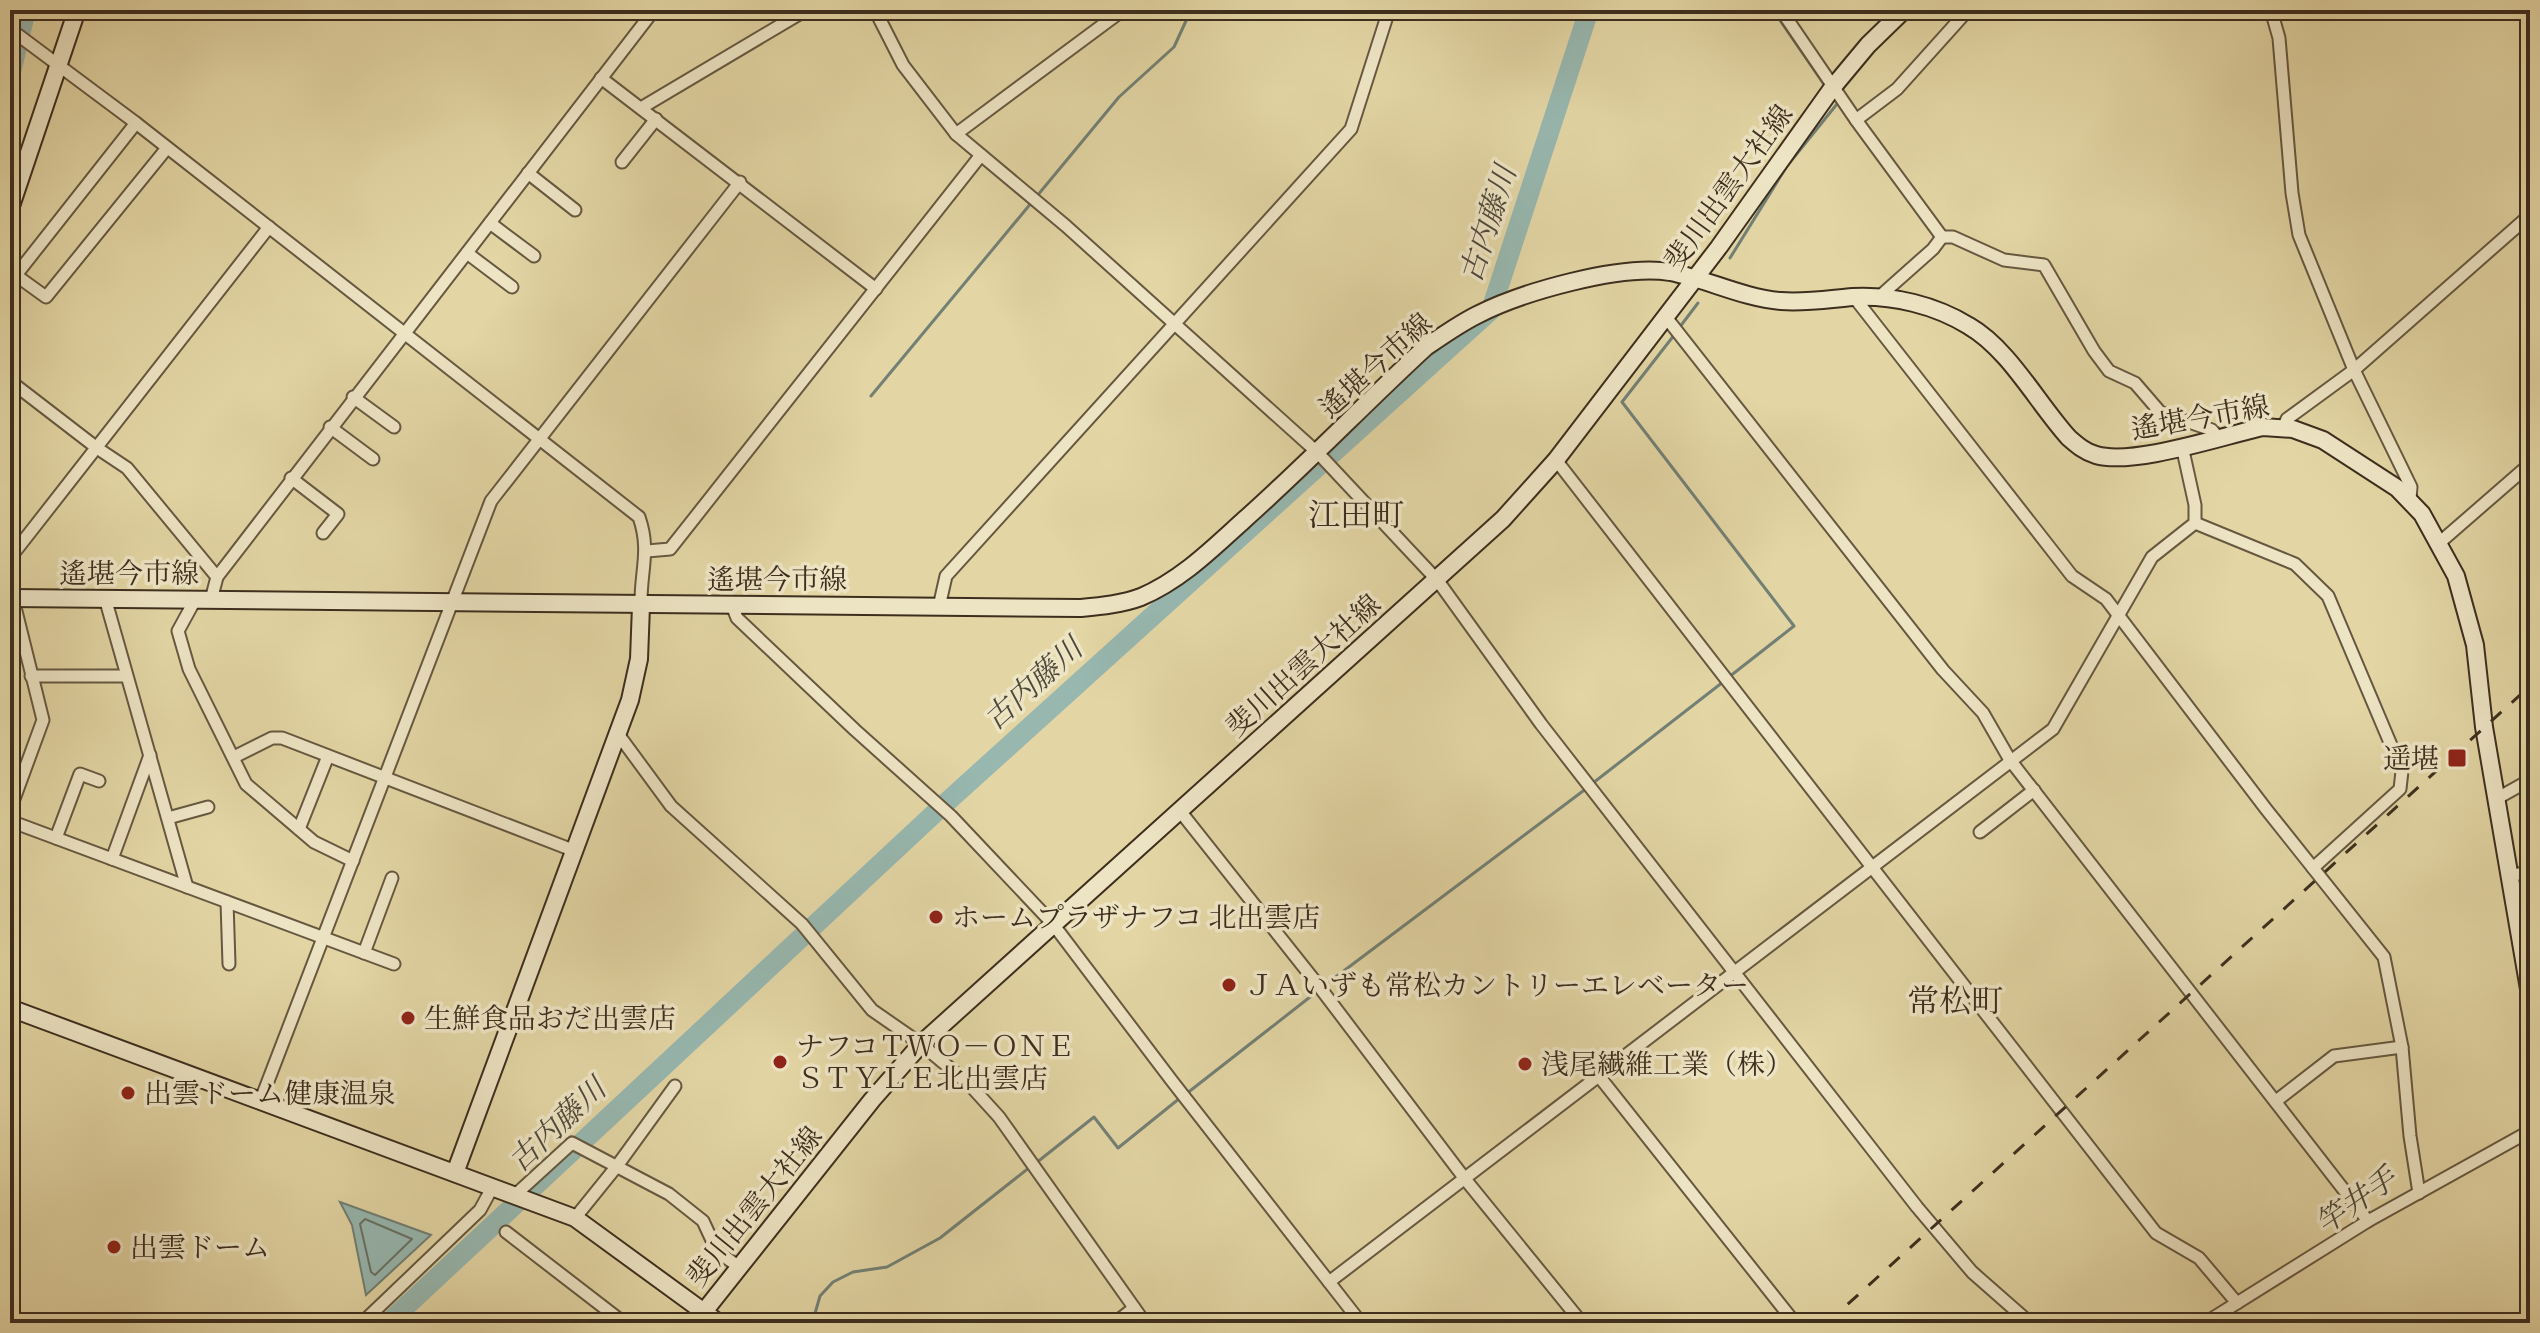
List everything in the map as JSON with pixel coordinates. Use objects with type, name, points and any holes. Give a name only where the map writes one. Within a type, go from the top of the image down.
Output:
[{"type":"main road","points":[[10,209],[54,62],[77,10]]},
{"type":"main road","name":"斐川出雲大社線","points":[[699,1317],[872,1100],[921,1044],[1438,581],[1503,519],[1556,460],[1696,278],[1833,87],[1868,45],[1904,10]]},
{"type":"main road","name":"遙堪今市線","points":[[12,598],[453,601],[641,606],[731,603],[1081,608],[1114,605],[1141,597],[1193,566],[1318,453],[1426,347],[1476,315],[1502,303],[1619,271],[1649,269],[1696,278],[1777,301],[1879,297],[1921,305],[1972,327],[1993,346],[2052,420],[2081,448],[2096,456],[2137,456],[2263,427],[2283,428],[2323,440],[2410,499],[2422,514],[2456,576],[2467,609],[2530,995]]},
{"type":"main road","points":[[455,1173],[630,700],[639,659],[641,606]]},
{"type":"main road","points":[[10,1008],[575,1218],[699,1317],[719,1323]]},
{"type":"street","points":[[353,861],[314,842],[246,784],[189,669],[178,631],[330,427],[654,10]]},
{"type":"street","points":[[641,108],[791,14],[806,10]]},
{"type":"street","points":[[875,10],[903,65],[956,134],[1066,226],[1318,453],[1438,581],[1541,724],[1917,1207],[1972,1272],[2030,1323]]},
{"type":"street","points":[[956,134],[1123,10]]},
{"type":"street","points":[[1781,10],[1856,120],[1942,237]]},
{"type":"street","points":[[1856,120],[1897,89],[1968,10]]},
{"type":"street","points":[[2271,10],[2279,38],[2292,193],[2299,235],[2354,370],[2411,487],[2410,499]]},
{"type":"street","points":[[939,607],[946,576],[1351,129],[1388,12]]},
{"type":"street","points":[[10,29],[136,123],[639,517],[647,551],[640,583],[641,606]]},
{"type":"street","points":[[601,78],[876,289]]},
{"type":"street","points":[[622,162],[656,119]]},
{"type":"street","points":[[136,123],[13,273],[46,297],[167,148]]},
{"type":"street","points":[[647,551],[670,549],[981,155]]},
{"type":"street","points":[[528,173],[575,210]]},
{"type":"street","points":[[260,1102],[491,501],[740,182]]},
{"type":"street","points":[[2283,428],[2287,419],[2354,370],[2530,215]]},
{"type":"street","points":[[490,223],[534,256]]},
{"type":"street","points":[[10,558],[269,227]]},
{"type":"street","points":[[1879,297],[1933,249],[1942,237]]},
{"type":"street","points":[[1942,237],[1953,237],[2004,260],[2044,265],[2109,371],[2135,383],[2160,412],[2212,430],[2218,437]]},
{"type":"street","points":[[467,253],[512,287]]},
{"type":"street","points":[[1854,297],[2072,576],[2106,599],[2118,613],[2384,957],[2402,1047],[2419,1193]]},
{"type":"street","points":[[1665,316],[1943,670],[1983,713],[2010,760],[2368,1221]]},
{"type":"street","points":[[10,381],[127,468],[217,577]]},
{"type":"street","points":[[353,397],[394,427]]},
{"type":"street","points":[[330,427],[373,459]]},
{"type":"street","points":[[2182,446],[2195,505],[2195,523]]},
{"type":"street","points":[[1556,460],[2156,1233],[2199,1258],[2237,1303]]},
{"type":"street","points":[[2438,544],[2530,464]]},
{"type":"street","points":[[291,478],[338,514],[323,533]]},
{"type":"street","points":[[1329,1282],[2053,729],[2152,557],[2195,523]]},
{"type":"street","points":[[2195,523],[2295,564],[2328,596],[2402,771],[2400,789],[2313,868]]},
{"type":"street","points":[[10,810],[43,720],[12,598]]},
{"type":"street","points":[[105,598],[187,887]]},
{"type":"street","points":[[731,603],[737,618],[951,816],[1053,924],[1361,1323]]},
{"type":"street","points":[[31,676],[126,676]]},
{"type":"street","points":[[618,734],[671,806],[802,924],[872,1010],[921,1044],[969,1084],[999,1117],[1145,1323]]},
{"type":"street","points":[[234,757],[272,738],[282,738],[575,851]]},
{"type":"street","points":[[112,859],[150,754]]},
{"type":"street","points":[[299,829],[328,756]]},
{"type":"street","points":[[56,838],[80,774],[99,781]]},
{"type":"street","points":[[2496,799],[2530,780]]},
{"type":"street","points":[[1980,832],[2034,790]]},
{"type":"street","points":[[168,818],[208,807]]},
{"type":"street","points":[[1180,811],[1318,985],[1465,1179],[1582,1323]]},
{"type":"street","points":[[10,821],[394,964]]},
{"type":"street","points":[[2511,876],[2530,871]]},
{"type":"street","points":[[364,953],[392,878]]},
{"type":"street","points":[[227,902],[229,964]]},
{"type":"street","points":[[2276,1101],[2334,1056],[2402,1047]]},
{"type":"street","points":[[1598,1075],[1795,1323]]},
{"type":"street","points":[[575,1218],[675,1086]]},
{"type":"street","points":[[2205,1323],[2368,1221],[2530,1131]]},
{"type":"street","points":[[514,1196],[572,1143],[669,1194],[703,1221],[717,1251],[739,1267]]},
{"type":"street","points":[[362,1323],[480,1210],[492,1188]]},
{"type":"street","points":[[506,1232],[624,1323]]},
{"type":"street","points":[[1115,1323],[1134,1308]]},
{"type":"water","points":[[340,1202],[431,1235],[366,1295],[352,1225]]},
{"type":"waterway","points":[[10,76],[26,10]]},
{"type":"waterway","points":[[1037,196],[1119,97],[1174,47],[1191,10]]},
{"type":"waterway","name":"古内藤川","points":[[388,1323],[938,810],[1491,310],[1589,10]]},
{"type":"waterway","points":[[1773,10],[1823,83]]},
{"type":"waterway","points":[[1730,258],[1787,166],[1837,104]]},
{"type":"waterway","points":[[871,396],[1032,202]]},
{"type":"waterway","points":[[1679,328],[1698,303]]},
{"type":"waterway","points":[[1675,334],[1622,402],[1794,626],[1729,677]]},
{"type":"waterway","points":[[1593,783],[1723,682]]},
{"type":"waterway","points":[[1325,985],[1587,788]]},
{"type":"waterway","points":[[1186,1094],[1319,990]]},
{"type":"waterway","points":[[1036,1163],[1094,1117],[1118,1148],[1180,1098]]},
{"type":"waterway","points":[[808,1323],[814,1317],[820,1296],[833,1282],[853,1272],[887,1267],[940,1238],[1030,1167]]},
{"type":"railway","points":[[1827,1323],[2530,686]]},
{"type":"place","name":"遥堪","points":[[2457,758]]},
{"type":"place","name":"ホームプラザナフコ 北出雲店","points":[[936,917]]},
{"type":"place","name":"ＪＡいずも常松カントリーエレベーター","points":[[1229,985]]},
{"type":"place","name":"生鮮食品おだ出雲店","points":[[408,1018]]},
{"type":"place","name":"ナフコＴＷＯ－ＯＮＥ ＳＴＹＬＥ北出雲店","points":[[780,1062]]},
{"type":"place","name":"浅尾繊維工業（株）","points":[[1525,1064]]},
{"type":"place","name":"出雲ドーム健康温泉","points":[[128,1093]]},
{"type":"place","name":"出雲ドーム","points":[[114,1247]]},
{"type":"district","name":"江田町","points":[[1356,515]]},
{"type":"district","name":"常松町","points":[[1955,1001]]},
{"type":"water label","name":"竿井手","points":[[2356,1201]]}]
